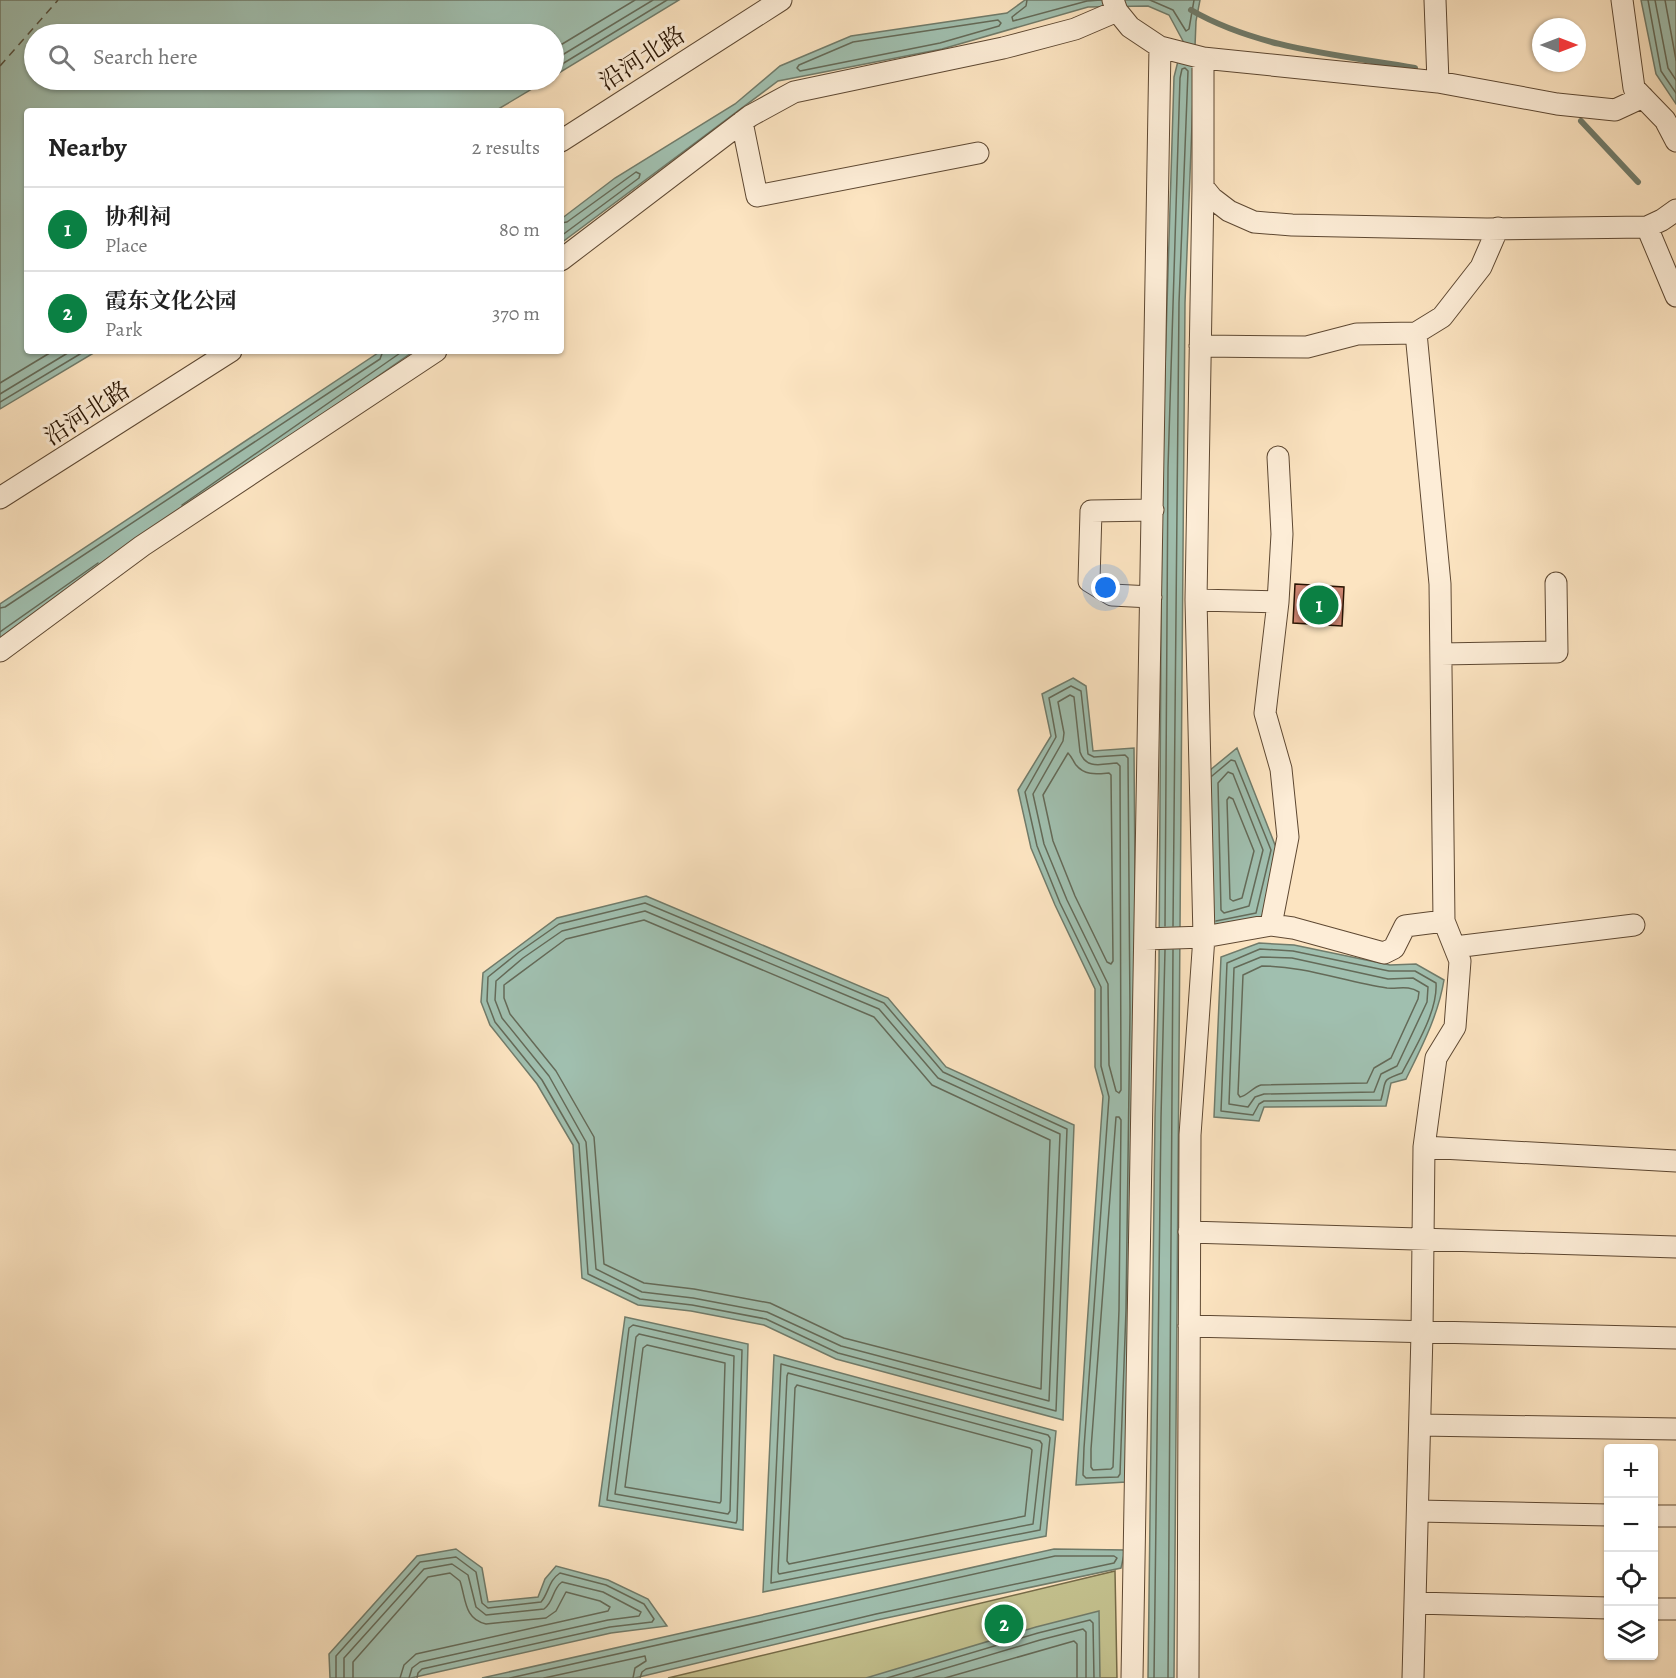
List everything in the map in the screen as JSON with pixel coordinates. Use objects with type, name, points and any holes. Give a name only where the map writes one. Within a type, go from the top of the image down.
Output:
[{"type":"street","name":"沿河北路","points":[[564,139],[782,0]]},
{"type":"street","points":[[1435,0],[1438,82]]},
{"type":"street","points":[[1622,0],[1634,88],[1665,120],[1676,141]]},
{"type":"street","points":[[564,258],[742,122],[794,92],[1003,48],[1075,28],[1115,5],[1130,27],[1160,47],[1203,58],[1438,82],[1557,104],[1615,110],[1643,97]]},
{"type":"street","points":[[1132,1678],[1160,47]]},
{"type":"street","points":[[1188,1678],[1190,1135],[1204,937],[1196,600],[1203,58]]},
{"type":"street","points":[[742,122],[757,196],[978,153]]},
{"type":"street","points":[[1203,187],[1212,198],[1229,210],[1254,222],[1292,225],[1498,228],[1647,227],[1676,210]]},
{"type":"street","points":[[1647,227],[1676,296]]},
{"type":"street","points":[[1200,346],[1307,347],[1357,334],[1416,333],[1442,317],[1462,292],[1481,267],[1498,228]]},
{"type":"street","points":[[1413,1678],[1422,1333],[1424,1147],[1436,1058],[1455,1027],[1460,961],[1444,921],[1440,584],[1416,333]]},
{"type":"street","name":"沿河北路","points":[[0,498],[226,354]]},
{"type":"street","points":[[0,651],[142,546],[431,354]]},
{"type":"street","points":[[1271,925],[1288,837],[1281,769],[1264,713],[1278,602],[1282,534],[1278,457]]},
{"type":"street","points":[[1151,597],[1112,595],[1089,581],[1091,511],[1153,510]]},
{"type":"street","points":[[1441,654],[1557,652],[1556,583]]},
{"type":"street","points":[[1196,600],[1278,602]]},
{"type":"street","points":[[1145,939],[1204,937],[1271,925],[1293,928],[1384,953],[1394,948],[1405,926],[1444,921]]},
{"type":"street","points":[[1455,947],[1634,925]]},
{"type":"street","points":[[1424,1147],[1676,1161]]},
{"type":"street","points":[[1190,1233],[1676,1247]]},
{"type":"street","points":[[1189,1326],[1676,1338]]},
{"type":"street","points":[[1420,1425],[1676,1429]]},
{"type":"street","points":[[1418,1511],[1604,1515]]},
{"type":"street","points":[[1658,1516],[1676,1516]]},
{"type":"street","points":[[1415,1603],[1604,1608]]},
{"type":"street","points":[[1658,1609],[1676,1609]]},
{"type":"shaded area","points":[[1115,1571],[1117,1678],[668,1678]]},
{"type":"water","points":[[0,0],[679,0],[564,70],[564,24],[24,24],[24,90],[530,90],[500,108],[24,108],[24,354],[92,354],[0,409]]},
{"type":"water","points":[[1025,0],[1200,0],[1196,21],[1185,303],[1174,1678],[1148,1678],[1159,970],[1162,468],[1174,77],[1183,41],[1169,15],[1148,6],[1088,7],[942,49],[778,81],[564,241],[564,217],[615,178],[735,104],[780,66],[851,36],[1007,13]]},
{"type":"water","points":[[1641,0],[1676,0],[1676,104],[1656,74]]},
{"type":"water","points":[[376,354],[410,354],[0,639],[0,604]]},
{"type":"water","points":[[1073,678],[1086,686],[1093,751],[1134,748],[1136,1012],[1126,1482],[1076,1485],[1103,1096],[1095,1067],[1095,989],[1031,848],[1018,790],[1051,736],[1042,694]]},
{"type":"water","points":[[1237,748],[1277,850],[1262,918],[1217,928],[1208,924],[1204,775]]},
{"type":"water","points":[[646,896],[888,998],[946,1067],[1074,1125],[1063,1420],[836,1359],[764,1325],[691,1311],[638,1305],[582,1278],[573,1145],[537,1084],[490,1025],[481,1002],[483,973],[557,918]]},
{"type":"water","points":[[1259,943],[1294,945],[1390,965],[1416,964],[1444,980],[1434,1018],[1423,1043],[1406,1079],[1391,1083],[1386,1106],[1264,1107],[1259,1121],[1214,1117],[1221,957]]},
{"type":"water","points":[[625,1317],[748,1344],[743,1530],[599,1506]]},
{"type":"water","points":[[774,1355],[1056,1431],[1046,1536],[763,1592]]},
{"type":"water","points":[[456,1549],[482,1568],[488,1602],[538,1597],[545,1579],[556,1566],[608,1580],[648,1599],[667,1626],[611,1633],[411,1678],[330,1678],[329,1654],[417,1556]]},
{"type":"water","points":[[1054,1549],[1125,1550],[1121,1568],[877,1620],[635,1678],[482,1678]]},
{"type":"water","points":[[1099,1611],[1100,1678],[866,1678],[1036,1627]]},
{"type":"building","points":[[1295,584],[1344,587],[1342,626],[1293,623]]},
{"type":"waterway","points":[[1191,10],[1244,34],[1272,42],[1300,49],[1415,68]]},
{"type":"waterway","points":[[1581,121],[1638,182]]},
{"type":"ferry route","points":[[37,24],[58,0]]},
{"type":"ferry route","points":[[0,66],[24,39]]},
{"type":"place","name":"协利祠","points":[[1319,605]]},
{"type":"place","name":"霞东文化公园","points":[[1004,1624]]}]
